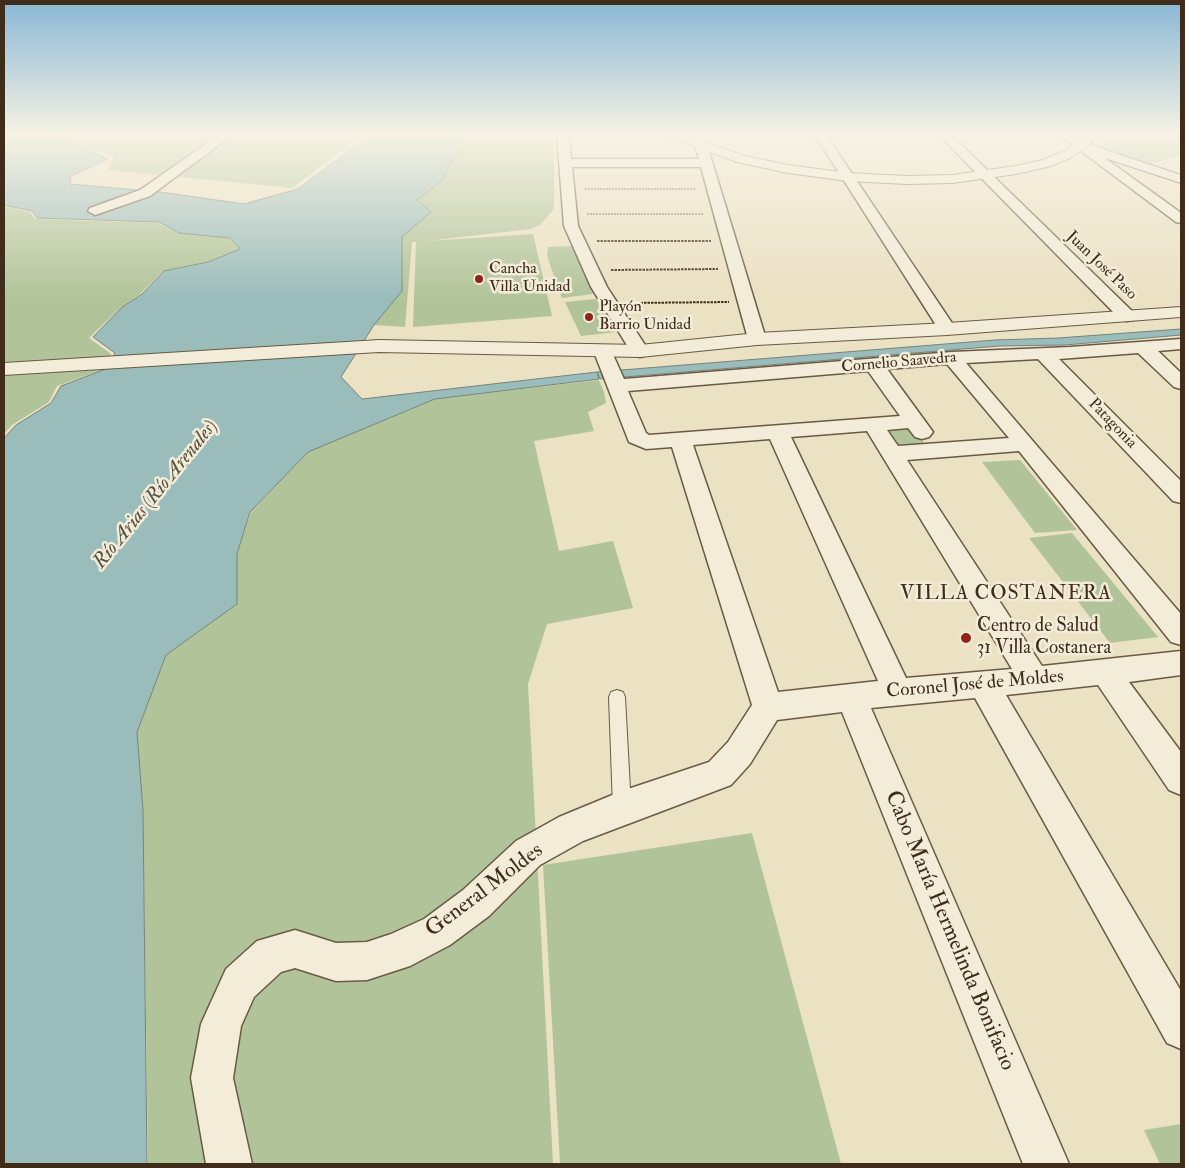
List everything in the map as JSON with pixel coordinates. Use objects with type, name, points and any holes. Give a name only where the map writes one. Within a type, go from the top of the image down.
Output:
[{"type":"street","points":[[95,211],[150,190]]},
{"type":"street","points":[[569,190],[571,226],[591,270],[609,303],[640,351]]},
{"type":"street","points":[[714,190],[757,339]]},
{"type":"street","points":[[857,190],[947,329]]},
{"type":"street","name":"Juan José Paso","points":[[998,190],[1127,316]]},
{"type":"street","points":[[1141,190],[1181,219]]},
{"type":"street","name":"Cornelio Saavedra","points":[[4,369],[380,346],[605,359],[640,351],[757,339],[947,329],[1181,312]]},
{"type":"street","name":"Cornelio Saavedra","points":[[616,386],[952,358],[1070,353],[1181,344]]},
{"type":"street","points":[[1142,347],[1181,383]]},
{"type":"street","name":"Patagonia","points":[[1043,353],[1181,495]]},
{"type":"street","points":[[952,358],[1181,634]]},
{"type":"street","points":[[605,359],[637,437],[646,442],[914,421]]},
{"type":"street","points":[[874,365],[936,450]]},
{"type":"street","points":[[873,424],[1036,680]]},
{"type":"street","points":[[777,432],[898,692]]},
{"type":"street","points":[[680,439],[768,707]]},
{"type":"street","points":[[892,454],[1025,444]]},
{"type":"street","name":"Coronel José de Moldes","points":[[768,707],[898,692],[1036,680],[1181,663]]},
{"type":"street","points":[[1105,672],[1181,779]]},
{"type":"street","points":[[983,684],[1181,1029]]},
{"type":"street","name":"Cabo María Hermelinda Bonifacio","points":[[852,698],[1046,1164]]},
{"type":"street","name":"General Moldes","points":[[229,1164],[212,1078],[221,1024],[240,982],[265,960],[271,955],[295,949],[336,962],[367,961],[396,952],[437,932],[476,902],[528,854],[571,829],[622,808],[719,774],[739,753],[768,707]]},
{"type":"lane","points":[[617,697],[622,808]]},
{"type":"path","points":[[570,214],[722,214]]},
{"type":"path","points":[[578,241],[729,241]]},
{"type":"path","points":[[591,270],[738,269]]},
{"type":"path","points":[[609,303],[747,302]]},
{"type":"green space","name":"Cancha Villa Unidad","points":[[431,190],[554,190],[554,209],[540,225],[531,229],[427,241],[533,234],[552,316],[413,327],[416,242],[412,242],[405,327],[374,325],[402,291],[402,237],[431,212],[417,200]]},
{"type":"green space","points":[[4,206],[30,212],[35,219],[158,223],[178,233],[229,238],[239,249],[207,262],[163,271],[140,294],[121,307],[89,338],[111,354],[106,368],[57,386],[49,402],[12,425],[4,434]]},
{"type":"green space","points":[[571,246],[579,257],[583,272],[593,294],[562,298],[547,255],[548,247]]},
{"type":"green space","name":"Playón Barrio Unidad","points":[[596,299],[616,332],[581,336],[565,302]]},
{"type":"green space","points":[[599,380],[606,403],[588,412],[594,431],[534,441],[559,551],[613,541],[633,608],[547,624],[528,684],[553,1164],[148,1164],[143,809],[137,731],[166,655],[237,603],[237,554],[251,512],[308,452],[436,399]]},
{"type":"green space","points":[[885,427],[914,428],[925,445],[898,449]]},
{"type":"green space","points":[[1020,460],[1077,530],[1035,533],[982,462]]},
{"type":"green space","points":[[1072,533],[1158,637],[1110,643],[1029,538]]},
{"type":"green space","points":[[752,833],[841,1164],[560,1164],[543,865]]},
{"type":"green space","points":[[1181,1124],[1181,1164],[1160,1164],[1144,1130]]},
{"type":"water","name":"Río Arias (Río Arenales)","points":[[4,190],[132,190],[244,204],[296,190],[431,190],[417,200],[431,212],[402,237],[402,291],[374,325],[341,377],[362,399],[597,372],[599,379],[435,399],[308,452],[250,512],[237,554],[237,604],[166,655],[137,732],[143,810],[147,1164],[4,1164],[4,438],[16,425],[51,403],[61,386],[108,368],[115,353],[93,337],[122,307],[142,294],[164,271],[208,262],[240,249],[230,238],[179,233],[159,222],[37,218],[32,211],[4,205]]},
{"type":"water","points":[[1181,329],[1181,335],[1065,345],[999,346],[600,379],[597,372],[995,340],[1058,338]]},
{"type":"place","name":"Cancha Villa Unidad","points":[[479,279]]},
{"type":"place","name":"Playón Barrio Unidad","points":[[589,317]]},
{"type":"place","name":"Centro de Salud 31 Villa Costanera","points":[[966,638]]},
{"type":"district","name":"VILLA COSTANERA","points":[[1006,595]]}]
